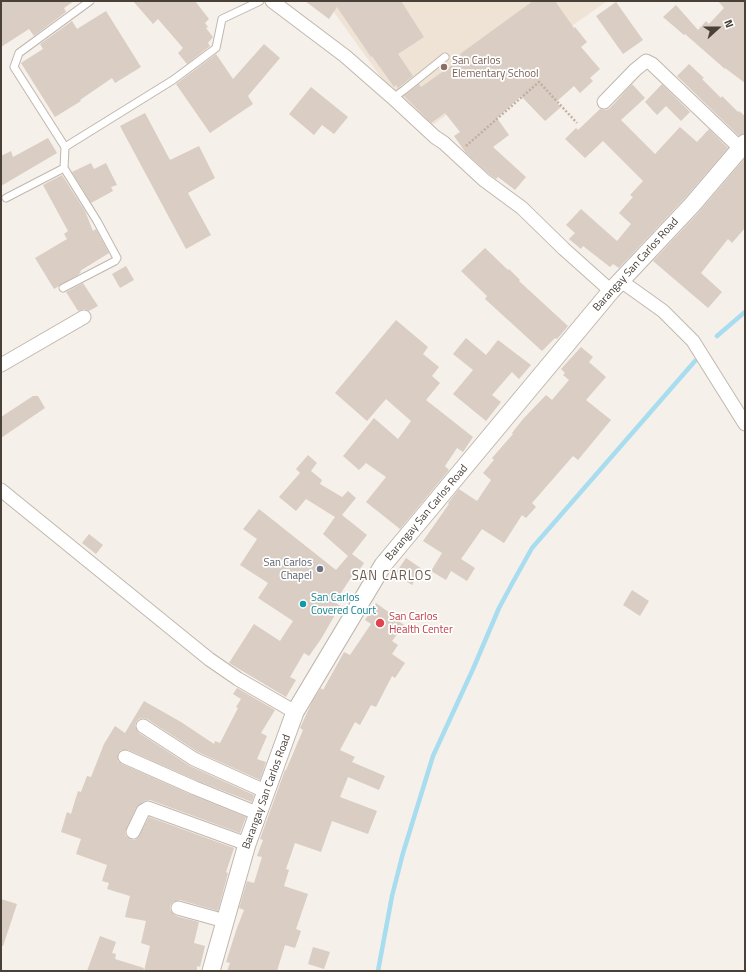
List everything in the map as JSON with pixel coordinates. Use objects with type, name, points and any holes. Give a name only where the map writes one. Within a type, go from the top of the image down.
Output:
[{"type":"street","points":[[272,1],[345,56],[484,180],[522,208],[564,249],[616,286],[663,311],[693,341],[745,424]]},
{"type":"street","points":[[604,102],[635,70],[646,61],[652,64],[743,146]]},
{"type":"street","name":"Barangay San Carlos Road","points":[[211,971],[247,844],[295,712],[383,565],[616,286],[692,205],[743,146]]},
{"type":"street","points":[[1,365],[84,317]]},
{"type":"street","points":[[1,490],[209,659],[238,679],[295,712]]},
{"type":"street","points":[[143,726],[194,759],[267,792]]},
{"type":"street","points":[[126,757],[195,788],[259,814]]},
{"type":"street","points":[[133,832],[143,811],[148,808],[247,844]]},
{"type":"street","points":[[178,908],[226,921]]},
{"type":"lane","points":[[63,288],[115,261],[117,258],[97,221],[64,168],[65,147],[14,67],[19,53],[90,1]]},
{"type":"lane","points":[[65,147],[173,80],[216,48],[222,19],[260,1]]},
{"type":"lane","points":[[392,98],[445,57]]},
{"type":"lane","points":[[6,198],[64,168]]},
{"type":"path","points":[[456,154],[539,82],[577,123]]},
{"type":"shaded area","name":"San Carlos Elementary School","points":[[326,1],[607,1],[421,133]]},
{"type":"building","points":[[1,1],[74,1],[64,8],[66,12],[34,36],[29,29],[1,47]]},
{"type":"building","points":[[133,1],[195,1],[209,19],[205,23],[208,27],[206,28],[213,37],[208,43],[210,46],[187,64],[178,53],[183,48],[158,19],[153,24]]},
{"type":"building","points":[[305,1],[401,1],[424,37],[398,54],[413,76],[398,88],[396,85],[394,87],[372,56],[371,57],[337,7],[329,19]]},
{"type":"building","points":[[533,1],[555,1],[574,28],[575,27],[587,42],[581,47],[600,69],[590,78],[593,81],[580,93],[574,86],[556,102],[561,107],[545,121],[521,96],[497,118],[509,135],[493,147],[526,177],[515,190],[498,177],[496,179],[489,174],[466,153],[454,136],[460,132],[445,113],[431,123],[404,96],[419,84],[421,87],[462,58],[460,54]]},
{"type":"building","points":[[718,1],[745,1],[745,83],[725,69],[663,17],[676,5],[698,30],[706,21],[709,24],[724,8]]},
{"type":"building","points":[[616,2],[643,40],[623,54],[596,16]]},
{"type":"building","points":[[106,11],[141,67],[115,83],[112,78],[80,100],[81,101],[55,117],[21,63],[43,49],[40,44],[72,21],[77,29]]},
{"type":"building","points":[[264,44],[280,58],[248,96],[253,104],[210,133],[176,84],[216,54],[233,79]]},
{"type":"building","points":[[689,64],[704,78],[702,79],[721,98],[722,96],[738,112],[739,111],[745,116],[745,133],[739,136],[677,76]]},
{"type":"building","points":[[632,84],[645,98],[621,120],[655,154],[680,127],[697,142],[709,129],[728,148],[685,198],[619,268],[613,264],[610,267],[583,246],[581,249],[569,239],[575,233],[566,225],[581,209],[617,241],[631,224],[619,213],[633,197],[630,195],[643,181],[603,141],[585,158],[565,139],[576,128],[578,130],[600,109],[606,110],[610,108]]},
{"type":"building","points":[[662,84],[690,112],[681,121],[666,106],[657,115],[645,102]]},
{"type":"building","points":[[311,87],[348,117],[334,134],[322,125],[314,135],[289,114]]},
{"type":"building","points":[[145,113],[170,160],[199,146],[215,178],[188,193],[211,235],[186,249],[120,126]]},
{"type":"building","points":[[48,138],[57,153],[1,186],[1,156],[11,151],[13,157]]},
{"type":"building","points":[[745,158],[745,228],[732,243],[728,239],[701,273],[722,292],[708,308],[653,261],[699,212]]},
{"type":"building","points":[[91,163],[94,169],[106,163],[117,185],[111,187],[113,191],[91,203],[72,172]]},
{"type":"building","points":[[62,175],[85,211],[93,231],[96,229],[109,253],[80,271],[81,272],[78,275],[54,289],[35,258],[67,239],[64,234],[68,231],[43,185]]},
{"type":"building","points":[[485,248],[568,326],[557,339],[555,338],[542,351],[485,299],[487,296],[461,271]]},
{"type":"building","points":[[126,266],[134,280],[120,288],[112,274]]},
{"type":"building","points":[[83,283],[98,306],[89,311],[84,309],[78,311],[66,292]]},
{"type":"building","points":[[396,320],[428,347],[423,354],[439,367],[432,376],[440,383],[426,400],[473,437],[463,452],[457,448],[445,466],[449,470],[400,529],[366,502],[386,477],[366,463],[359,470],[343,456],[374,418],[398,439],[411,421],[386,399],[367,421],[335,393]]},
{"type":"building","points":[[466,338],[486,355],[498,340],[531,365],[519,379],[512,372],[492,395],[501,402],[486,421],[453,394],[473,370],[453,354]]},
{"type":"building","points":[[581,347],[593,357],[589,362],[606,377],[586,400],[611,420],[578,460],[573,456],[532,503],[536,507],[526,518],[522,515],[504,543],[482,529],[461,559],[475,568],[467,581],[451,571],[446,580],[431,571],[442,553],[423,541],[449,504],[448,503],[459,489],[477,501],[491,480],[483,473],[494,460],[492,458],[513,434],[512,433],[523,419],[546,395],[552,400],[569,380],[563,375],[565,373],[561,369]]},
{"type":"building","points":[[33,396],[38,396],[45,408],[1,438],[1,417]]},
{"type":"building","points":[[308,455],[317,463],[311,471],[322,480],[320,484],[342,497],[348,491],[356,498],[342,515],[367,535],[352,554],[364,563],[356,575],[354,573],[335,602],[340,606],[321,639],[309,656],[304,653],[290,677],[296,680],[286,697],[229,663],[254,624],[280,641],[293,621],[258,598],[268,583],[240,565],[257,539],[243,529],[259,509],[336,570],[348,556],[323,534],[335,517],[306,499],[296,511],[279,497],[300,473],[296,469]]},
{"type":"building","points":[[89,534],[103,545],[96,554],[82,543]]},
{"type":"building","points":[[406,558],[422,569],[412,585],[395,574]]},
{"type":"building","points":[[632,590],[649,601],[640,616],[623,605]]},
{"type":"building","points":[[376,603],[404,625],[392,641],[398,645],[392,654],[405,663],[395,678],[392,676],[376,707],[371,705],[360,725],[355,722],[340,750],[355,757],[352,762],[385,776],[379,790],[348,777],[340,797],[377,811],[368,834],[332,821],[321,852],[295,843],[286,869],[289,870],[284,886],[308,894],[296,929],[301,931],[295,948],[285,945],[277,971],[227,971],[230,963],[226,962],[244,910],[239,908],[247,881],[254,883],[262,857],[257,856],[263,840],[260,839],[285,770],[303,730],[300,728],[312,702],[321,688],[323,690],[344,652],[350,655],[371,624],[365,620]]},
{"type":"building","points":[[237,688],[275,710],[261,733],[267,736],[257,759],[266,762],[260,780],[198,752],[147,719],[139,719],[135,726],[139,733],[190,766],[254,795],[252,802],[198,781],[128,750],[121,750],[118,754],[118,761],[122,764],[246,817],[240,833],[150,800],[144,801],[136,808],[125,832],[126,836],[130,839],[134,840],[138,838],[149,817],[234,848],[226,872],[228,873],[218,911],[180,900],[173,902],[170,906],[170,910],[176,916],[199,922],[194,943],[205,946],[200,967],[197,966],[197,971],[144,971],[150,946],[141,943],[146,921],[125,917],[130,896],[107,889],[109,883],[102,881],[107,865],[76,854],[81,839],[61,832],[67,812],[71,814],[78,791],[81,792],[87,776],[91,777],[104,744],[115,726],[125,733],[144,701],[181,722],[214,744],[215,741],[220,743],[238,708],[236,707],[241,699],[233,694]]},
{"type":"building","points":[[1,899],[17,904],[3,946],[1,946]]},
{"type":"building","points":[[100,936],[116,942],[112,953],[116,954],[115,959],[144,968],[143,971],[87,971]]},
{"type":"building","points":[[313,947],[330,952],[324,969],[308,964]]},
{"type":"waterway","points":[[717,336],[745,312]]},
{"type":"waterway","points":[[378,971],[392,896],[403,853],[433,756],[499,608],[532,548],[695,361]]},
{"type":"place","name":"San Carlos Elementary School","points":[[444,67]]},
{"type":"place","name":"San Carlos Chapel","points":[[320,569]]},
{"type":"place","name":"San Carlos Covered Court","points":[[303,604]]},
{"type":"place","name":"San Carlos Health Center","points":[[380,623]]},
{"type":"district","name":"SAN CARLOS","points":[[392,577]]}]
